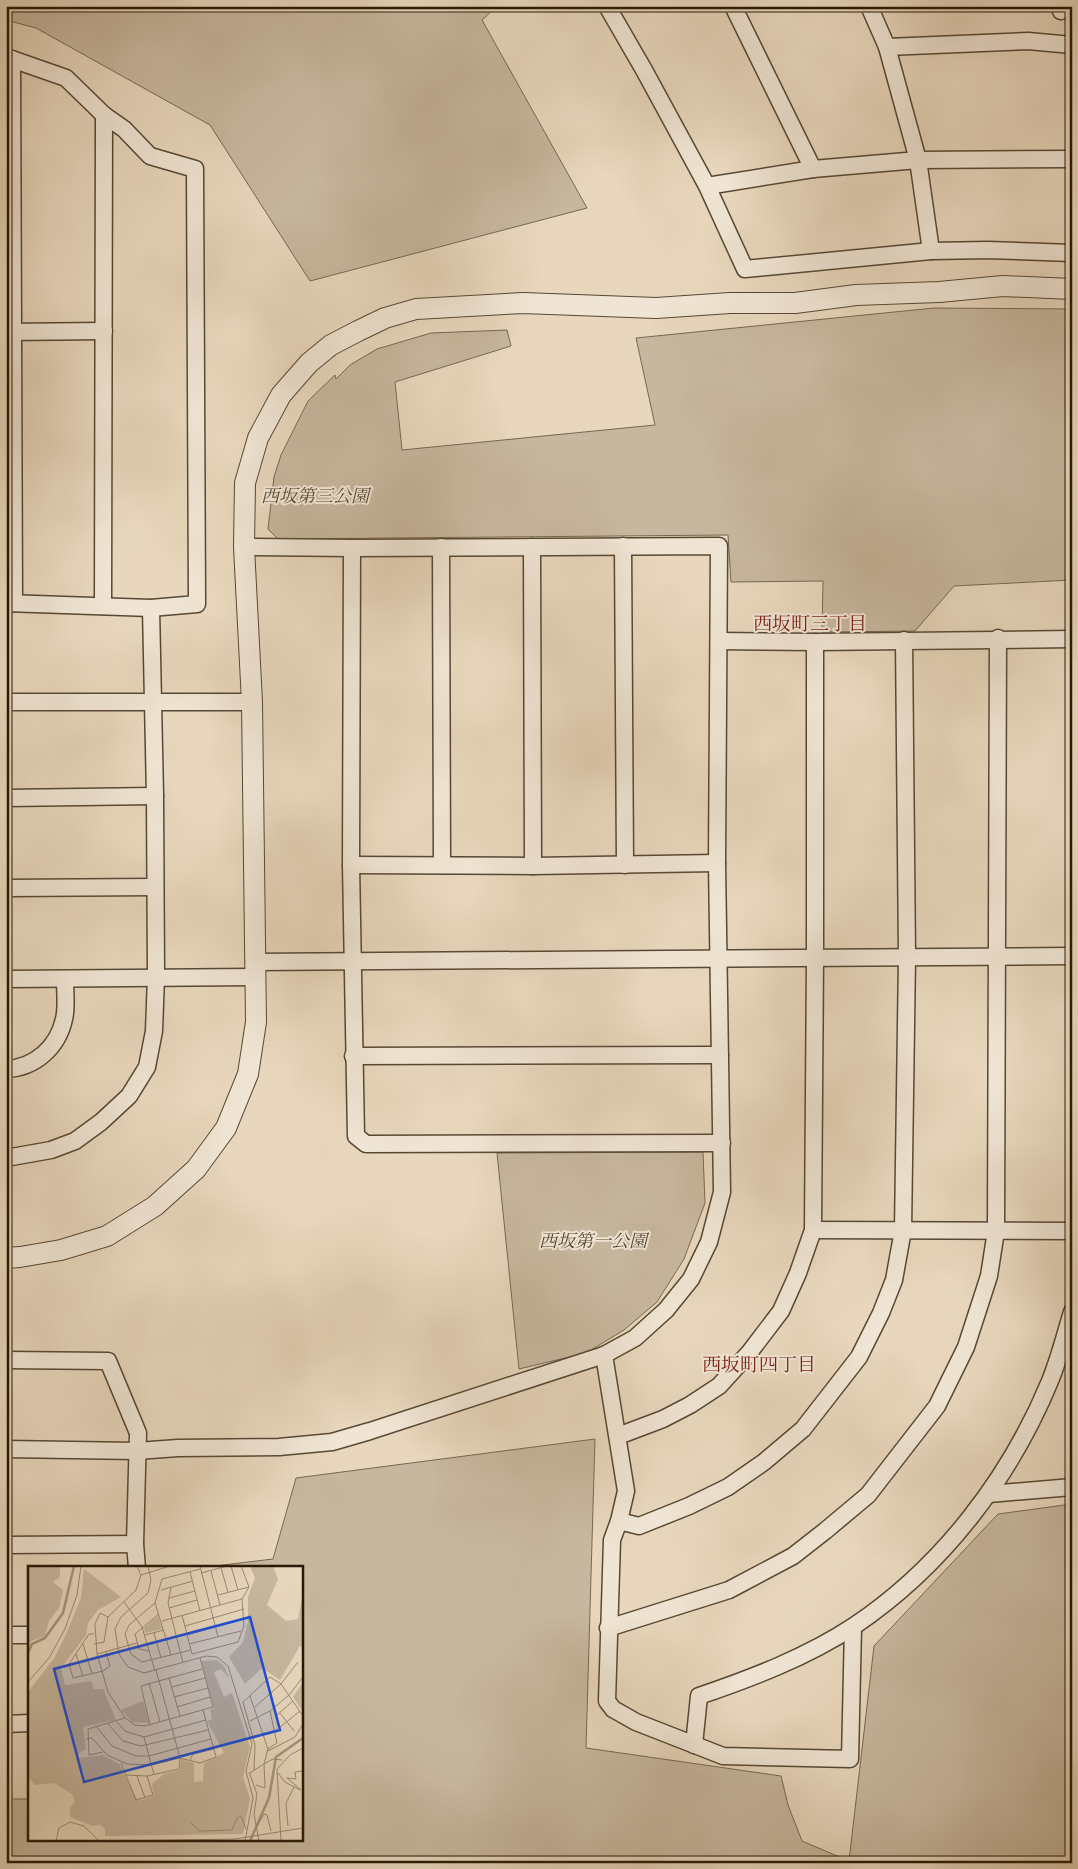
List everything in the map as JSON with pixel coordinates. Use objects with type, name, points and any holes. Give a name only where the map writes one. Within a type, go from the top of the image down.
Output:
[{"type":"street","points":[[606,6],[644,70],[707,186],[745,269],[931,251],[988,250],[1072,253]]},
{"type":"street","points":[[733,6],[813,170]]},
{"type":"street","points":[[869,6],[888,47],[918,160],[931,251]]},
{"type":"street","points":[[888,47],[1028,41],[1072,46]]},
{"type":"street","points":[[9,58],[66,78],[104,115],[124,129],[150,156],[195,168],[197,604],[151,608],[10,603],[9,58]]},
{"type":"street","points":[[103,606],[104,115]]},
{"type":"street","points":[[707,186],[813,170],[918,160],[1072,159]]},
{"type":"street","points":[[6,1258],[61,1250],[107,1236],[155,1206],[196,1169],[226,1128],[248,1074],[256,1022],[252,702],[244,547],[246,483],[258,438],[282,395],[309,363],[331,345],[385,318],[416,309],[523,303],[656,308],[730,303],[795,303],[856,295],[939,292],[1002,286],[1072,289]]},
{"type":"street","points":[[9,332],[104,331]]},
{"type":"street","points":[[623,546],[625,865]]},
{"type":"street","points":[[6,1449],[137,1451],[178,1448],[279,1447],[332,1442],[370,1431],[604,1355],[634,1338],[666,1310],[691,1280],[710,1242],[722,1192],[717,863],[719,546],[244,547]]},
{"type":"street","points":[[440,547],[442,865]]},
{"type":"street","points":[[532,547],[533,866]]},
{"type":"street","points":[[352,548],[351,865],[353,1056],[356,1136],[366,1144],[722,1143]]},
{"type":"street","points":[[6,1158],[52,1150],[75,1141],[101,1122],[129,1096],[147,1067],[154,1031],[156,977],[151,608]]},
{"type":"street","points":[[719,641],[815,642],[998,638],[1072,639]]},
{"type":"street","points":[[608,1628],[729,1590],[793,1556],[825,1532],[868,1495],[937,1406],[966,1347],[989,1276],[996,1230],[998,638]]},
{"type":"street","points":[[619,1521],[639,1526],[690,1506],[728,1487],[764,1462],[802,1429],[859,1357],[882,1313],[894,1280],[902,1230],[907,957],[904,640]]},
{"type":"street","points":[[618,1436],[663,1419],[720,1386],[749,1353],[781,1311],[798,1273],[813,1230],[815,642]]},
{"type":"street","points":[[6,702],[252,702]]},
{"type":"street","points":[[6,798],[155,796]]},
{"type":"street","points":[[351,865],[533,866],[717,863]]},
{"type":"street","points":[[6,888],[155,887]]},
{"type":"street","points":[[6,979],[65,980],[156,977],[352,961],[1072,956]]},
{"type":"street","points":[[6,1069],[17,1069],[32,1062],[42,1057],[52,1047],[65,1019],[65,980]]},
{"type":"street","points":[[353,1056],[720,1055]]},
{"type":"street","points":[[813,1230],[1072,1231]]},
{"type":"street","points":[[694,1745],[699,1696],[758,1675],[794,1659],[853,1627],[890,1600],[930,1563],[954,1537],[989,1494],[1021,1441],[1050,1380],[1072,1312]]},
{"type":"street","points":[[604,1355],[626,1491],[619,1521],[612,1540],[607,1701],[613,1709],[636,1722],[723,1756],[850,1759],[853,1627]]},
{"type":"street","points":[[6,1360],[108,1361],[138,1433],[137,1566]]},
{"type":"street","points":[[989,1494],[1072,1487]]},
{"type":"street","points":[[6,1545],[136,1544]]},
{"type":"street","points":[[6,1635],[28,1635]]},
{"type":"street","points":[[6,1724],[28,1724]]},
{"type":"green space","points":[[6,6],[497,6],[482,20],[587,208],[310,281],[210,125],[36,28],[6,20]]},
{"type":"green space","name":"西坂第三公園","points":[[934,308],[1072,309],[1072,580],[954,586],[915,631],[822,632],[823,581],[731,582],[728,535],[278,539],[268,529],[274,477],[281,455],[308,401],[335,375],[336,379],[350,365],[377,349],[431,333],[507,330],[511,346],[395,382],[402,450],[655,425],[636,338]]},
{"type":"green space","name":"西坂第一公園","points":[[703,1152],[705,1203],[684,1259],[657,1302],[624,1330],[586,1353],[519,1369],[497,1153]]},
{"type":"green space","points":[[595,1439],[586,1748],[781,1776],[788,1805],[802,1841],[849,1861],[874,1646],[998,1514],[1072,1504],[1072,1863],[6,1863],[6,1795],[10,1799],[28,1799],[28,1842],[302,1842],[302,1566],[215,1566],[273,1559],[296,1478]]},
{"type":"district","name":"西坂町三丁目","points":[[810,623]]},
{"type":"district","name":"西坂町四丁目","points":[[759,1364]]}]
